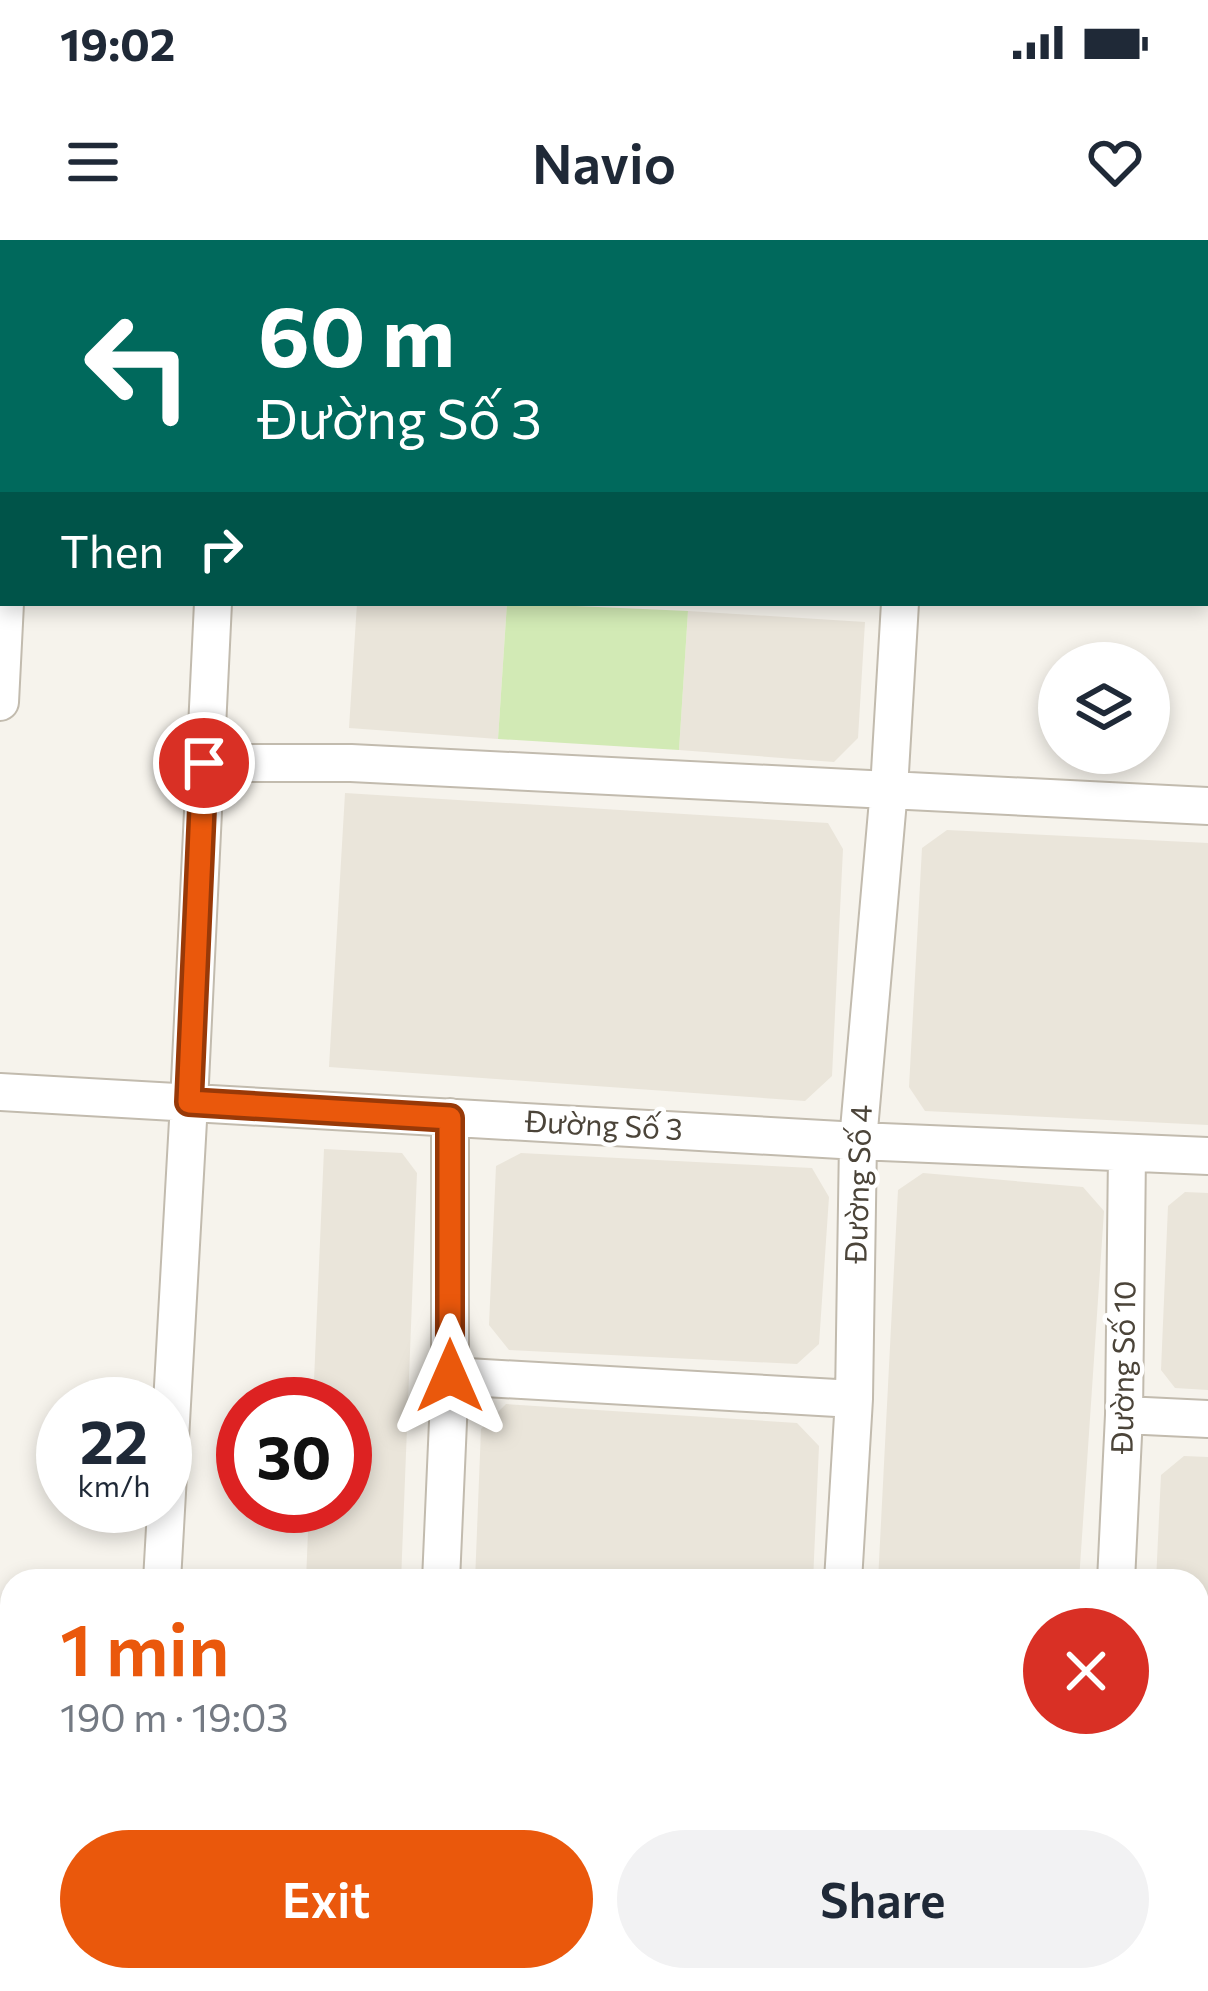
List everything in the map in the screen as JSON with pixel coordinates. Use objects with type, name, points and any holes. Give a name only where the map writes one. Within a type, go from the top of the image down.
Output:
[{"type":"street","points":[[0,702],[5,606]]},
{"type":"street","points":[[163,1569],[213,606]]},
{"type":"street","name":"Đường Số 4","points":[[844,1569],[854,1399],[858,1141],[900,606]]},
{"type":"street","points":[[204,763],[352,763],[1208,806]]},
{"type":"street","name":"Đường Số 3","points":[[0,1092],[1208,1156]]},
{"type":"street","points":[[442,1569],[450,1376],[450,1118]]},
{"type":"street","name":"Đường Số 10","points":[[1117,1569],[1127,1153]]},
{"type":"street","points":[[450,1376],[854,1399]]},
{"type":"street","points":[[1124,1414],[1208,1419]]},
{"type":"shaded area","points":[[357,606],[507,606],[498,739],[349,728]]},
{"type":"shaded area","points":[[688,611],[865,622],[858,738],[834,762],[679,750]]},
{"type":"shaded area","points":[[345,793],[828,823],[843,849],[832,1076],[805,1101],[329,1067]]},
{"type":"shaded area","points":[[947,830],[1208,843],[1208,1125],[925,1111],[909,1087],[922,848]]},
{"type":"shaded area","points":[[324,1149],[402,1153],[417,1173],[401,1569],[306,1569],[308,1533],[372,1533],[372,1377],[314,1377]]},
{"type":"shaded area","points":[[521,1153],[812,1168],[829,1197],[819,1344],[797,1364],[509,1350],[489,1325],[496,1166]]},
{"type":"shaded area","points":[[923,1173],[1083,1187],[1104,1211],[1080,1569],[879,1569],[898,1190]]},
{"type":"shaded area","points":[[1185,1192],[1208,1193],[1208,1390],[1175,1388],[1161,1370],[1168,1206]]},
{"type":"shaded area","points":[[506,1404],[797,1423],[819,1446],[814,1569],[475,1569],[481,1429]]},
{"type":"shaded area","points":[[1184,1456],[1208,1457],[1208,1569],[1157,1569],[1161,1475]]},
{"type":"green space","points":[[507,606],[688,611],[679,750],[498,739]]},
{"type":"route","points":[[204,763],[189,1102],[450,1118],[450,1376]]}]
